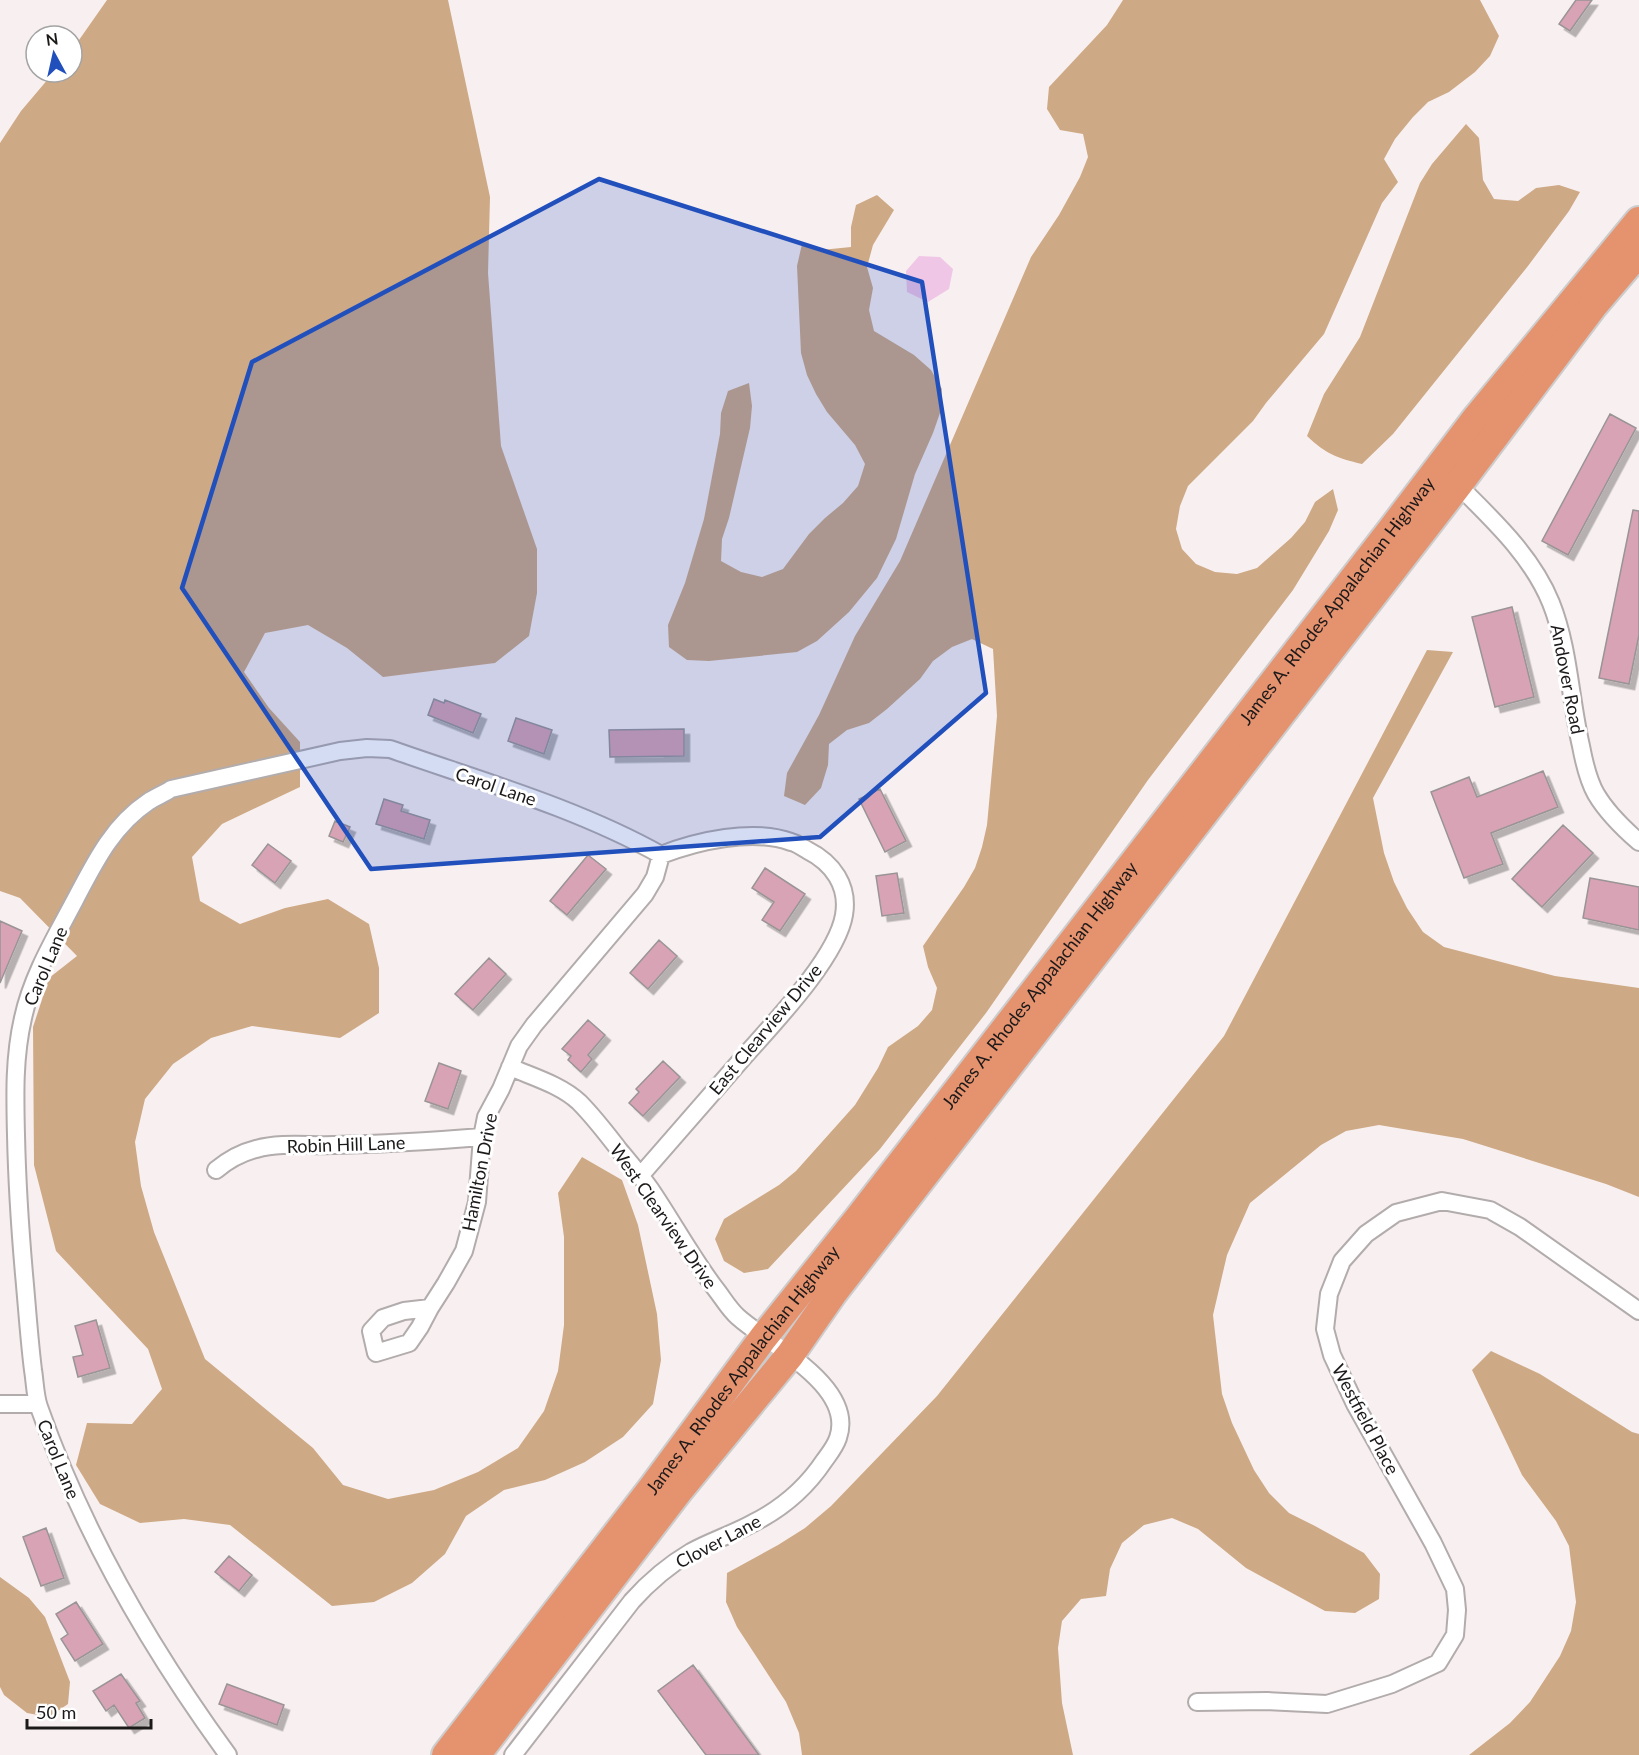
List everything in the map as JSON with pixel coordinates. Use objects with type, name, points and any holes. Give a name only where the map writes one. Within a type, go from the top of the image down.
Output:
[{"type":"highway","name":"James A. Rhodes Appalachian Highway","points":[[476,1755],[680,1489],[790,1355],[840,1284],[1446,479],[1526,355],[1639,221]]},
{"type":"highway","name":"James A. Rhodes Appalachian Highway","points":[[446,1755],[653,1487],[763,1338],[1446,479],[1639,252]]},
{"type":"street","name":"Andover Road","points":[[1446,479],[1503,531],[1539,578],[1551,603],[1562,639],[1586,768],[1596,794],[1639,842]]},
{"type":"street","name":"Carol Lane","points":[[228,1755],[204,1723],[114,1579],[79,1509],[38,1404],[30,1341],[7,1079],[30,994],[49,949],[94,864],[110,839],[127,819],[148,802],[171,789],[340,751],[367,748],[390,749],[554,807],[639,843],[661,855]]},
{"type":"street","name":"East Clearview Drive","points":[[640,1176],[794,1000],[838,936],[846,900],[843,887],[830,866],[818,855],[790,842],[773,838],[726,838],[684,846],[661,855]]},
{"type":"street","points":[[510,1067],[519,1046],[534,1025],[645,894],[654,877],[661,855]]},
{"type":"street","name":"West Clearview Drive","points":[[510,1067],[554,1086],[576,1100],[640,1176],[687,1249],[736,1316],[763,1338],[790,1355]]},
{"type":"street","name":"Hamilton Drive","points":[[430,1308],[464,1251],[477,1202],[482,1137],[486,1117],[510,1067]]},
{"type":"street","name":"Robin Hill Lane","points":[[216,1170],[232,1157],[276,1146],[393,1143],[482,1137]]},
{"type":"street","name":"Westfield Place","points":[[1197,1702],[1267,1701],[1326,1704],[1392,1684],[1438,1663],[1455,1635],[1457,1610],[1455,1589],[1433,1543],[1355,1404],[1332,1355],[1325,1329],[1329,1294],[1342,1261],[1366,1234],[1396,1213],[1442,1201],[1490,1210],[1520,1227],[1639,1311]]},
{"type":"street","name":"Clover Lane","points":[[513,1755],[632,1601],[652,1579],[692,1551],[754,1523],[775,1510],[794,1496],[820,1467],[838,1437],[841,1422],[838,1407],[830,1392],[790,1355]]},
{"type":"street","points":[[0,1404],[38,1404]]},
{"type":"highlighted area","points":[[599,179],[922,282],[986,693],[820,837],[371,869],[182,588],[252,362]]},
{"type":"shaded area","points":[[107,0],[448,0],[490,197],[488,273],[501,446],[537,549],[537,593],[529,636],[495,663],[383,677],[347,648],[308,625],[265,633],[244,672],[269,708],[300,742],[300,787],[222,824],[192,857],[200,901],[240,924],[285,908],[328,899],[369,924],[379,968],[379,1013],[340,1038],[252,1026],[211,1038],[173,1064],[145,1099],[135,1142],[141,1186],[154,1232],[205,1359],[313,1448],[343,1485],[388,1499],[434,1490],[478,1472],[518,1448],[544,1411],[558,1371],[564,1325],[564,1237],[558,1193],[582,1157],[622,1180],[638,1225],[657,1314],[661,1360],[653,1404],[623,1437],[585,1462],[545,1480],[504,1490],[466,1516],[445,1554],[412,1583],[374,1602],[332,1606],[230,1525],[184,1519],[140,1523],[100,1504],[76,1465],[87,1423],[132,1424],[162,1389],[148,1349],[56,1251],[34,1165],[33,1027],[49,978],[77,956],[20,898],[0,891],[0,143],[21,111],[44,84],[84,84],[84,33]]},
{"type":"shaded area","points":[[1123,0],[1480,0],[1499,36],[1490,56],[1475,72],[1449,92],[1428,102],[1395,139],[1384,159],[1398,182],[1382,203],[1324,334],[1253,421],[1188,486],[1180,506],[1176,529],[1182,549],[1196,564],[1215,572],[1237,574],[1257,568],[1291,538],[1305,522],[1315,502],[1333,489],[1338,510],[1329,531],[1293,590],[1148,780],[986,1013],[880,1149],[768,1269],[744,1273],[724,1261],[715,1239],[724,1219],[779,1185],[796,1171],[855,1105],[888,1047],[918,1026],[932,1010],[937,988],[928,967],[923,946],[964,887],[975,868],[982,847],[987,825],[997,716],[993,649],[972,639],[952,647],[933,661],[920,679],[869,723],[847,730],[829,744],[828,765],[821,788],[805,805],[784,796],[787,773],[819,715],[855,636],[900,561],[1031,257],[1059,215],[1088,157],[1083,134],[1060,130],[1047,109],[1049,87],[1107,25]]},
{"type":"shaded area","points":[[1466,124],[1479,138],[1483,180],[1494,199],[1518,201],[1536,188],[1559,185],[1580,192],[1569,211],[1528,266],[1393,434],[1362,464],[1339,457],[1326,451],[1307,436],[1324,394],[1360,337],[1420,183],[1432,164]]},
{"type":"shaded area","points":[[877,195],[894,210],[873,245],[867,267],[873,288],[869,310],[874,331],[914,355],[931,370],[942,389],[940,413],[915,474],[896,539],[877,578],[849,612],[817,641],[797,652],[709,661],[687,660],[669,647],[668,625],[685,583],[704,519],[720,434],[721,413],[728,391],[749,383],[752,406],[750,428],[722,539],[721,561],[741,572],[762,577],[783,569],[809,534],[858,486],[865,464],[855,445],[827,412],[807,375],[801,353],[797,266],[802,244],[821,250],[851,247],[851,227],[856,205]]},
{"type":"shaded area","points":[[919,256],[940,257],[953,269],[949,289],[928,302],[907,292],[906,271]]},
{"type":"shaded area","points":[[1427,650],[1453,652],[1373,798],[1384,853],[1394,882],[1423,932],[1444,947],[1555,976],[1639,988],[1639,1197],[1606,1184],[1463,1139],[1379,1125],[1346,1131],[1321,1145],[1250,1203],[1227,1255],[1213,1315],[1222,1394],[1232,1423],[1254,1470],[1269,1493],[1289,1513],[1364,1553],[1380,1574],[1379,1599],[1355,1613],[1325,1611],[1246,1568],[1198,1529],[1172,1518],[1144,1525],[1122,1543],[1110,1569],[1106,1596],[1081,1599],[1062,1621],[1058,1648],[1062,1703],[1073,1755],[802,1755],[799,1733],[786,1702],[737,1627],[726,1602],[727,1573],[805,1528],[831,1506],[937,1396],[1224,1036]]},
{"type":"shaded area","points":[[1491,1351],[1540,1374],[1632,1432],[1639,1434],[1639,1755],[1469,1755],[1510,1723],[1530,1702],[1560,1656],[1571,1631],[1576,1602],[1569,1546],[1556,1521],[1522,1475],[1472,1370]]},
{"type":"shaded area","points":[[0,1577],[29,1598],[45,1617],[70,1682],[68,1704],[49,1717],[27,1713],[4,1695],[0,1687]]},
{"type":"building","points":[[1576,0],[1592,0],[1570,31],[1559,24]]},
{"type":"building","points":[[1610,414],[1636,428],[1568,555],[1542,541]]},
{"type":"building","points":[[1633,510],[1639,511],[1639,635],[1629,684],[1599,678]]},
{"type":"building","points":[[1512,607],[1534,697],[1495,707],[1472,617]]},
{"type":"building","points":[[434,699],[444,703],[445,700],[481,714],[473,733],[428,715]]},
{"type":"building","points":[[516,718],[552,730],[544,754],[508,741]]},
{"type":"building","points":[[684,729],[684,756],[610,757],[609,730]]},
{"type":"building","points":[[1543,771],[1558,807],[1491,833],[1503,864],[1464,878],[1431,792],[1469,777],[1477,797]]},
{"type":"building","points":[[880,789],[906,841],[885,852],[859,799]]},
{"type":"building","points":[[384,799],[403,805],[401,811],[430,820],[424,839],[376,824]]},
{"type":"building","points":[[335,821],[350,827],[343,842],[329,836]]},
{"type":"building","points":[[1563,825],[1593,853],[1542,907],[1512,879]]},
{"type":"building","points":[[268,844],[291,861],[275,883],[252,865]]},
{"type":"building","points":[[588,855],[606,869],[567,915],[550,901]]},
{"type":"building","points":[[765,868],[805,894],[780,931],[762,920],[774,902],[752,888]]},
{"type":"building","points":[[897,873],[904,913],[882,916],[876,876]]},
{"type":"building","points":[[1590,878],[1639,887],[1639,930],[1583,918]]},
{"type":"building","points":[[0,921],[22,931],[0,983]]},
{"type":"building","points":[[659,940],[677,956],[648,989],[630,973]]},
{"type":"building","points":[[489,958],[506,974],[473,1010],[455,994]]},
{"type":"building","points":[[588,1020],[605,1035],[588,1055],[592,1059],[581,1072],[568,1060],[571,1056],[562,1049]]},
{"type":"building","points":[[663,1061],[680,1077],[643,1116],[629,1103],[639,1092],[636,1089]]},
{"type":"building","points":[[439,1063],[461,1071],[448,1109],[425,1101]]},
{"type":"building","points":[[96,1320],[110,1368],[78,1377],[73,1357],[83,1355],[75,1326]]},
{"type":"building","points":[[46,1528],[64,1578],[41,1586],[23,1537]]},
{"type":"building","points":[[229,1556],[252,1575],[239,1591],[215,1572]]},
{"type":"building","points":[[76,1602],[103,1644],[75,1661],[61,1639],[68,1634],[56,1614]]},
{"type":"building","points":[[693,1665],[759,1755],[706,1755],[658,1691]]},
{"type":"building","points":[[121,1674],[140,1701],[136,1703],[145,1718],[129,1728],[114,1705],[106,1711],[93,1691]]},
{"type":"building","points":[[227,1684],[284,1705],[277,1725],[219,1704]]}]
